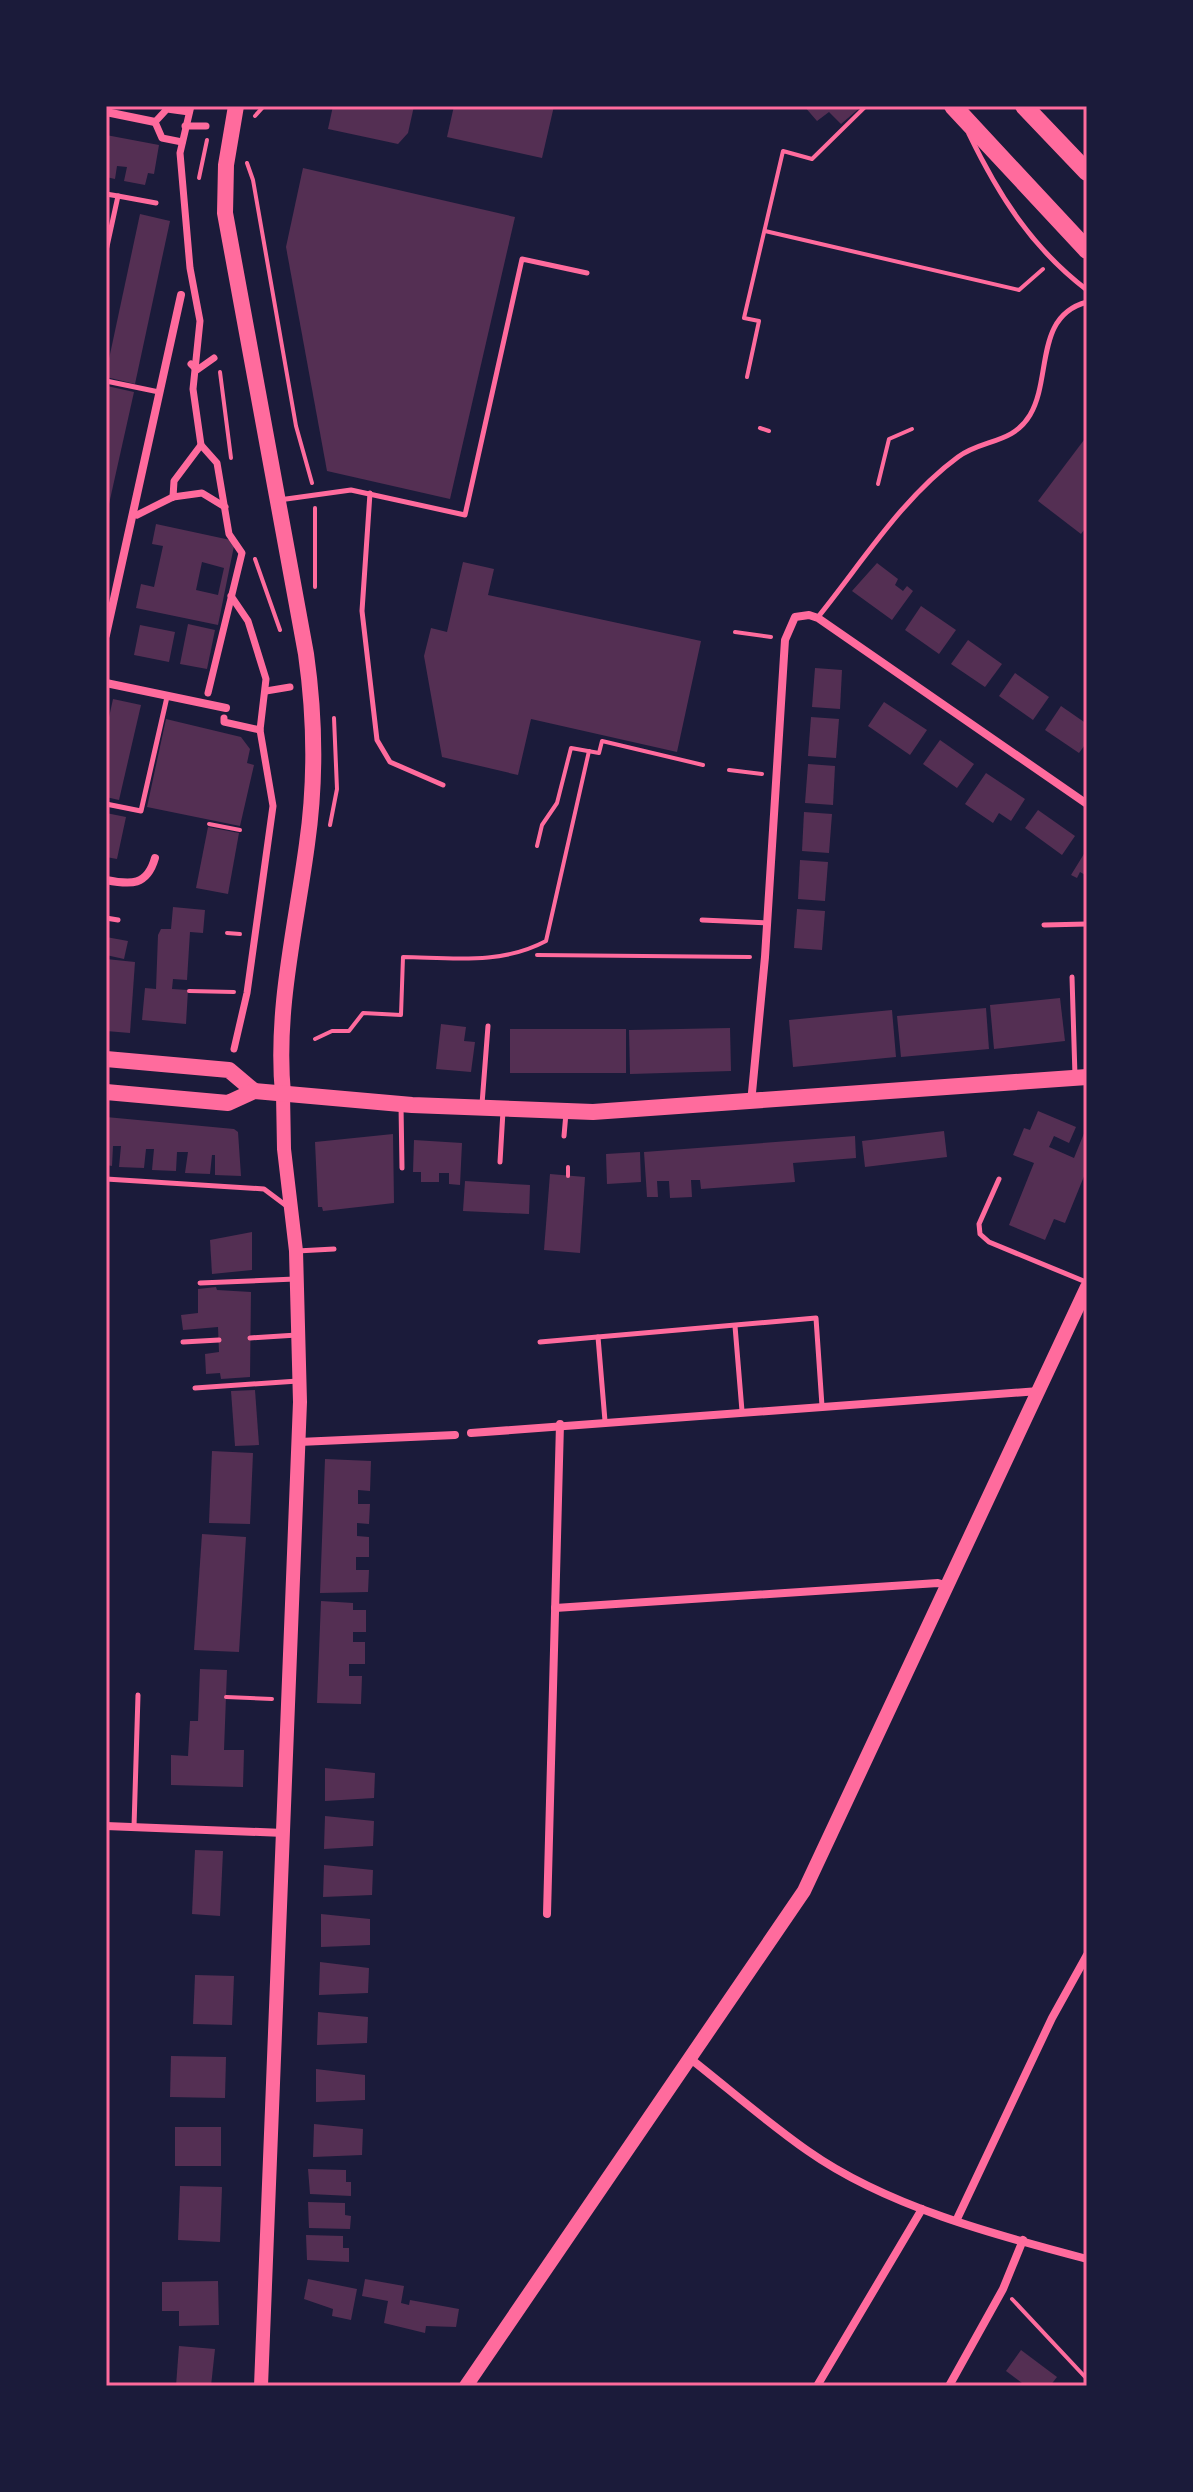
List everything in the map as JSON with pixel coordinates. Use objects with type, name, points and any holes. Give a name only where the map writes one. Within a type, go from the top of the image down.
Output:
[{"type":"highway","points":[[1024,106],[1087,172]]},
{"type":"highway","points":[[956,110],[1087,250]]},
{"type":"main road","points":[[236,106],[226,165],[225,213],[306,654],[314,724],[307,845],[283,1007],[283,1094],[296,1251],[299,1442],[261,2386]]},
{"type":"main road","points":[[106,1059],[229,1070],[254,1091]]},
{"type":"main road","points":[[106,1092],[228,1103],[254,1091],[401,1104],[566,1112],[751,1103],[1081,1077]]},
{"type":"main road","points":[[466,2386],[692,2060],[804,1891],[950,1586],[1087,1285]]},
{"type":"street","points":[[155,122],[167,109],[190,109],[182,142],[184,198],[200,321],[193,389],[201,445],[217,463],[229,534],[242,553],[208,693]]},
{"type":"street","points":[[106,112],[155,122]]},
{"type":"street","points":[[155,122],[162,138],[182,142]]},
{"type":"street","points":[[185,126],[206,126]]},
{"type":"street","points":[[196,301],[203,294]]},
{"type":"street","points":[[106,635],[181,295]]},
{"type":"street","points":[[194,367],[214,358]]},
{"type":"street","points":[[173,497],[174,481],[201,445]]},
{"type":"street","points":[[137,515],[173,497],[202,493],[225,507]]},
{"type":"street","points":[[231,596],[248,621],[266,679],[260,730],[273,806],[242,1034],[234,1049]]},
{"type":"street","points":[[751,1103],[765,957],[785,640],[795,617],[809,615],[818,618],[1087,804]]},
{"type":"street","points":[[106,683],[226,708]]},
{"type":"street","points":[[266,691],[290,687]]},
{"type":"street","points":[[224,718],[224,722],[260,730]]},
{"type":"street","points":[[106,880],[128,884],[141,882],[151,872],[155,858]]},
{"type":"street","points":[[471,1433],[560,1424],[1039,1391]]},
{"type":"street","points":[[547,1914],[560,1424]]},
{"type":"street","points":[[299,1442],[455,1435]]},
{"type":"street","points":[[555,1608],[938,1583],[950,1586]]},
{"type":"street","points":[[106,1826],[284,1833]]},
{"type":"street","points":[[957,2219],[1052,2018],[1087,1955]]},
{"type":"street","points":[[692,2060],[810,2152],[885,2194],[922,2209],[1087,2259]]},
{"type":"street","points":[[817,2386],[922,2209]]},
{"type":"street","points":[[949,2386],[1003,2289],[1023,2240]]},
{"type":"lane","points":[[956,110],[1009,210],[1051,261],[1087,290]]},
{"type":"lane","points":[[106,194],[156,203]]},
{"type":"lane","points":[[106,251],[118,196]]},
{"type":"lane","points":[[277,500],[351,490],[465,515],[522,259],[587,273]]},
{"type":"lane","points":[[818,618],[911,502],[960,455],[1005,439],[1022,427],[1032,413],[1045,353],[1058,320],[1067,311],[1087,302]]},
{"type":"lane","points":[[106,381],[160,392]]},
{"type":"lane","points":[[370,493],[362,611],[377,740],[390,762],[443,785]]},
{"type":"lane","points":[[106,804],[141,811],[167,696]]},
{"type":"lane","points":[[106,918],[118,920]]},
{"type":"lane","points":[[702,920],[767,923]]},
{"type":"lane","points":[[1044,925],[1087,924]]},
{"type":"lane","points":[[1072,977],[1081,1077]]},
{"type":"lane","points":[[481,1109],[488,1026]]},
{"type":"lane","points":[[401,1104],[402,1168]]},
{"type":"lane","points":[[500,1162],[503,1110]]},
{"type":"lane","points":[[564,1136],[566,1112]]},
{"type":"lane","points":[[106,1179],[264,1189],[291,1210]]},
{"type":"lane","points":[[999,1179],[979,1224],[980,1234],[989,1242],[1087,1285]]},
{"type":"lane","points":[[296,1251],[334,1249]]},
{"type":"lane","points":[[200,1283],[296,1279]]},
{"type":"lane","points":[[540,1342],[816,1318],[822,1406]]},
{"type":"lane","points":[[735,1326],[742,1411]]},
{"type":"lane","points":[[250,1338],[298,1335]]},
{"type":"lane","points":[[598,1337],[605,1421]]},
{"type":"lane","points":[[183,1342],[219,1340]]},
{"type":"lane","points":[[195,1388],[299,1381]]},
{"type":"lane","points":[[134,1828],[138,1695]]},
{"type":"path","points":[[252,125],[264,106]]},
{"type":"path","points":[[747,377],[759,321],[744,318],[783,151],[812,159],[866,106]]},
{"type":"path","points":[[247,155],[296,426],[314,494],[315,588]]},
{"type":"path","points":[[765,231],[1019,290],[1051,261]]},
{"type":"path","points":[[755,241],[762,243]]},
{"type":"path","points":[[760,428],[769,431]]},
{"type":"path","points":[[878,484],[889,439],[912,429]]},
{"type":"path","points":[[735,632],[785,640]]},
{"type":"path","points":[[307,845],[331,823],[337,789],[333,710]]},
{"type":"path","points":[[537,846],[542,825],[557,803],[571,748],[599,753],[602,741],[703,765]]},
{"type":"path","points":[[576,749],[578,742]]},
{"type":"path","points":[[315,1039],[332,1031],[349,1031],[363,1013],[401,1015],[403,957],[486,959],[529,950],[546,941],[589,751]]},
{"type":"path","points":[[729,770],[776,774]]},
{"type":"path","points":[[209,824],[240,830]]},
{"type":"path","points":[[537,955],[765,957]]},
{"type":"path","points":[[189,991],[247,993]]},
{"type":"path","points":[[568,1167],[568,1176]]},
{"type":"path","points":[[226,1697],[288,1700]]},
{"type":"path","points":[[1003,2289],[1087,2379]]},
{"type":"building","points":[[333,106],[414,106],[408,133],[398,144],[328,129]]},
{"type":"building","points":[[454,106],[554,106],[542,158],[447,137]]},
{"type":"building","points":[[804,106],[862,106],[841,124],[829,112],[817,121]]},
{"type":"building","points":[[106,135],[159,145],[154,174],[148,173],[145,185],[124,181],[127,167],[117,166],[115,179],[106,177]]},
{"type":"building","points":[[303,168],[515,217],[450,499],[327,471],[286,247]]},
{"type":"building","points":[[140,214],[170,221],[135,384],[106,377],[106,373]]},
{"type":"building","points":[[107,386],[134,392],[107,513],[106,393]]},
{"type":"building","points":[[1087,436],[1087,526],[1081,534],[1038,501]]},
{"type":"building","points":[[156,524],[235,541],[218,625],[136,608],[141,584],[154,587],[163,546],[152,544]],"holes":[[[202,562],[224,568],[218,595],[196,590]]]},
{"type":"building","points":[[463,562],[494,569],[488,595],[701,641],[677,752],[531,719],[518,775],[442,757],[424,656],[431,628],[447,632]]},
{"type":"building","points":[[877,563],[898,579],[895,585],[903,591],[907,586],[913,591],[892,620],[852,591]]},
{"type":"building","points":[[921,606],[956,630],[939,654],[905,630]]},
{"type":"building","points":[[188,624],[215,630],[207,669],[180,664]]},
{"type":"building","points":[[140,625],[175,632],[169,662],[134,655]]},
{"type":"building","points":[[968,640],[1002,664],[985,687],[951,664]]},
{"type":"building","points":[[815,668],[842,670],[840,709],[812,707]]},
{"type":"building","points":[[1015,673],[1049,697],[1033,720],[999,696]]},
{"type":"building","points":[[113,699],[141,705],[119,800],[106,797],[106,731]]},
{"type":"building","points":[[884,702],[927,730],[910,755],[868,726]]},
{"type":"building","points":[[1061,706],[1087,724],[1087,742],[1079,753],[1045,730]]},
{"type":"building","points":[[811,717],[839,719],[836,758],[808,756]]},
{"type":"building","points":[[166,719],[241,737],[250,749],[247,763],[254,765],[240,826],[147,807]]},
{"type":"building","points":[[940,740],[974,764],[957,788],[923,764]]},
{"type":"building","points":[[808,764],[835,766],[833,805],[805,803]]},
{"type":"building","points":[[986,773],[1025,799],[1011,821],[999,813],[993,823],[965,804]]},
{"type":"building","points":[[1038,810],[1075,836],[1062,855],[1025,828]]},
{"type":"building","points":[[804,812],[832,814],[829,853],[802,851]]},
{"type":"building","points":[[106,813],[126,817],[117,859],[106,857]]},
{"type":"building","points":[[208,827],[239,833],[228,894],[196,888]]},
{"type":"building","points":[[1087,849],[1087,876],[1080,872],[1077,878],[1071,875]]},
{"type":"building","points":[[800,860],[828,862],[825,901],[798,899]]},
{"type":"building","points":[[173,907],[205,910],[203,933],[190,932],[187,980],[173,979],[172,989],[188,990],[186,1024],[142,1020],[145,988],[156,989],[158,935],[161,929],[171,929]]},
{"type":"building","points":[[797,909],[825,911],[822,950],[794,948]]},
{"type":"building","points":[[106,937],[128,941],[124,959],[106,955]]},
{"type":"building","points":[[106,959],[135,962],[130,1033],[106,1031]]},
{"type":"building","points":[[1060,998],[1065,1041],[994,1049],[990,1005]]},
{"type":"building","points":[[986,1008],[989,1049],[901,1057],[897,1016]]},
{"type":"building","points":[[892,1010],[896,1057],[793,1067],[789,1020]]},
{"type":"building","points":[[441,1024],[466,1027],[464,1041],[475,1042],[471,1072],[436,1069]]},
{"type":"building","points":[[730,1028],[731,1071],[630,1074],[629,1030]]},
{"type":"building","points":[[510,1029],[626,1029],[626,1073],[510,1073]]},
{"type":"building","points":[[1038,1111],[1076,1127],[1069,1143],[1054,1136],[1049,1147],[1074,1158],[1087,1126],[1087,1169],[1065,1223],[1054,1219],[1045,1240],[1009,1225],[1034,1163],[1013,1155],[1024,1128],[1030,1130]]},
{"type":"building","points":[[106,1117],[234,1129],[238,1132],[241,1176],[215,1175],[215,1155],[212,1155],[210,1174],[185,1173],[188,1152],[177,1152],[176,1171],[152,1170],[154,1149],[146,1149],[144,1168],[119,1167],[121,1146],[113,1146],[112,1166],[106,1165]]},
{"type":"building","points":[[944,1131],[947,1157],[865,1167],[862,1141]]},
{"type":"building","points":[[393,1134],[394,1203],[323,1211],[322,1207],[318,1207],[315,1142]]},
{"type":"building","points":[[855,1136],[856,1158],[793,1163],[795,1182],[701,1189],[700,1180],[691,1180],[692,1197],[670,1198],[669,1181],[657,1181],[658,1197],[647,1197],[644,1152]]},
{"type":"building","points":[[414,1140],[462,1143],[460,1185],[449,1184],[449,1173],[439,1173],[439,1182],[421,1182],[421,1172],[413,1172]]},
{"type":"building","points":[[640,1152],[641,1182],[607,1184],[606,1154]]},
{"type":"building","points":[[550,1174],[585,1177],[580,1253],[544,1250]]},
{"type":"building","points":[[465,1181],[530,1185],[529,1214],[463,1211]]},
{"type":"building","points":[[252,1232],[252,1270],[212,1274],[210,1240]]},
{"type":"building","points":[[216,1287],[217,1290],[251,1292],[250,1377],[221,1379],[220,1373],[206,1374],[205,1354],[219,1352],[218,1327],[183,1330],[181,1315],[198,1313],[198,1289]]},
{"type":"building","points":[[255,1390],[259,1445],[235,1446],[231,1391]]},
{"type":"building","points":[[212,1451],[253,1453],[250,1524],[209,1523]]},
{"type":"building","points":[[325,1459],[371,1461],[370,1491],[358,1490],[358,1504],[370,1504],[369,1524],[357,1523],[357,1536],[369,1537],[369,1557],[356,1557],[356,1570],[369,1570],[368,1592],[320,1593]]},
{"type":"building","points":[[202,1534],[246,1537],[239,1652],[194,1650]]},
{"type":"building","points":[[321,1601],[353,1603],[353,1610],[366,1610],[366,1632],[353,1632],[353,1642],[365,1642],[365,1664],[349,1664],[349,1676],[362,1676],[361,1704],[317,1703]]},
{"type":"building","points":[[200,1669],[227,1670],[224,1750],[244,1750],[243,1787],[171,1785],[171,1755],[188,1756],[190,1721],[198,1721]]},
{"type":"building","points":[[325,1768],[375,1773],[374,1798],[325,1801]]},
{"type":"building","points":[[325,1816],[374,1821],[373,1846],[324,1849]]},
{"type":"building","points":[[195,1850],[223,1851],[220,1916],[192,1914]]},
{"type":"building","points":[[324,1865],[373,1870],[372,1895],[323,1897]]},
{"type":"building","points":[[321,1914],[370,1919],[370,1945],[321,1947]]},
{"type":"building","points":[[320,1962],[369,1968],[368,1993],[319,1995]]},
{"type":"building","points":[[195,1975],[234,1976],[232,2025],[193,2024]]},
{"type":"building","points":[[318,2012],[368,2017],[367,2043],[317,2045]]},
{"type":"building","points":[[171,2056],[226,2057],[225,2098],[170,2097]]},
{"type":"building","points":[[316,2069],[365,2075],[365,2100],[316,2102]]},
{"type":"building","points":[[314,2124],[363,2129],[362,2155],[313,2157]]},
{"type":"building","points":[[175,2127],[221,2127],[221,2166],[175,2166]]},
{"type":"building","points":[[308,2169],[346,2170],[346,2182],[351,2182],[351,2196],[310,2194]]},
{"type":"building","points":[[180,2186],[222,2187],[220,2242],[178,2240]]},
{"type":"building","points":[[308,2202],[345,2203],[345,2215],[351,2216],[350,2229],[309,2228]]},
{"type":"building","points":[[306,2235],[343,2236],[343,2248],[349,2248],[349,2262],[307,2260]]},
{"type":"building","points":[[308,2279],[357,2289],[351,2320],[332,2316],[333,2309],[304,2299]]},
{"type":"building","points":[[365,2279],[404,2286],[401,2303],[409,2305],[410,2300],[459,2309],[456,2327],[426,2326],[425,2333],[384,2323],[388,2301],[362,2296]]},
{"type":"building","points":[[218,2281],[219,2325],[179,2326],[179,2311],[162,2311],[162,2282]]},
{"type":"building","points":[[179,2346],[215,2349],[211,2386],[176,2386]]},
{"type":"building","points":[[1021,2350],[1057,2377],[1050,2386],[1026,2386],[1006,2371]]}]
